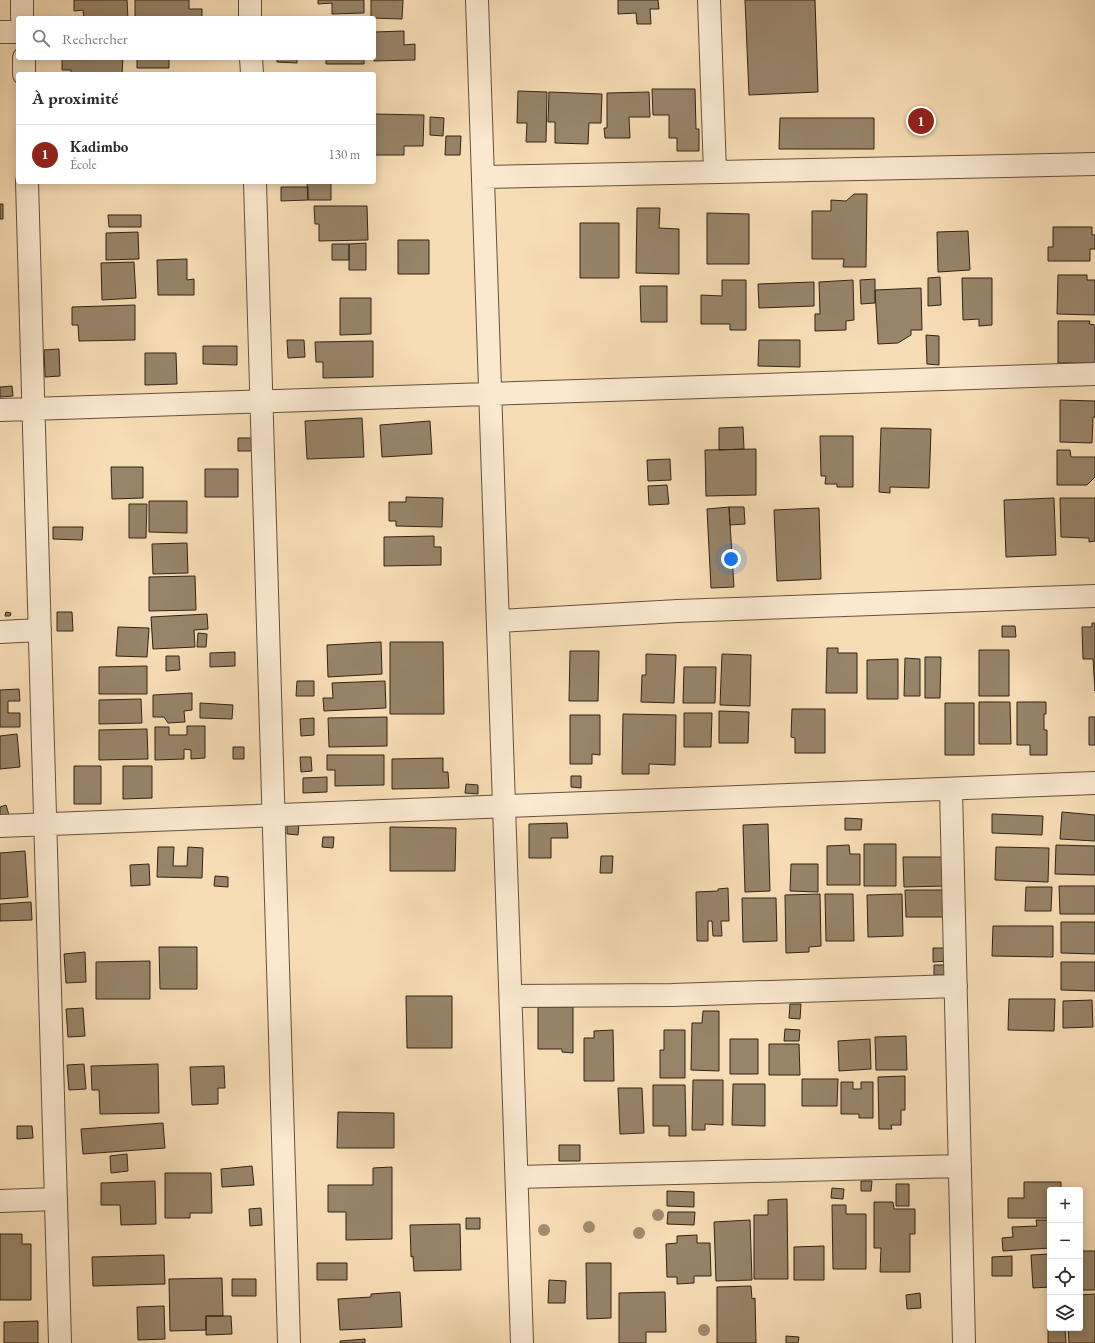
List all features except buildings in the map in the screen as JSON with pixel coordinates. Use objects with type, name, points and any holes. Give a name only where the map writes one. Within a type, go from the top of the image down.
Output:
[{"type":"street","points":[[22,0],[22,16]]},
{"type":"street","points":[[250,0],[250,16]]},
{"type":"street","points":[[477,0],[522,1343]]},
{"type":"street","points":[[709,0],[714,172]]},
{"type":"street","points":[[0,32],[16,32]]},
{"type":"street","points":[[24,60],[24,72]]},
{"type":"street","points":[[251,60],[252,72]]},
{"type":"street","points":[[483,177],[1095,164]]},
{"type":"street","points":[[27,184],[60,1343]]},
{"type":"street","points":[[255,184],[289,1343]]},
{"type":"street","points":[[0,410],[1095,374]]},
{"type":"street","points":[[498,621],[678,611],[1095,596]]},
{"type":"street","points":[[0,632],[40,630]]},
{"type":"street","points":[[0,826],[1095,783]]},
{"type":"street","points":[[952,789],[964,1343]]},
{"type":"street","points":[[511,996],[672,994],[956,986]]},
{"type":"street","points":[[517,1177],[960,1166]]},
{"type":"street","points":[[0,1201],[56,1199]]},
{"type":"place","name":"Kadimbo","points":[[921,121]]}]
